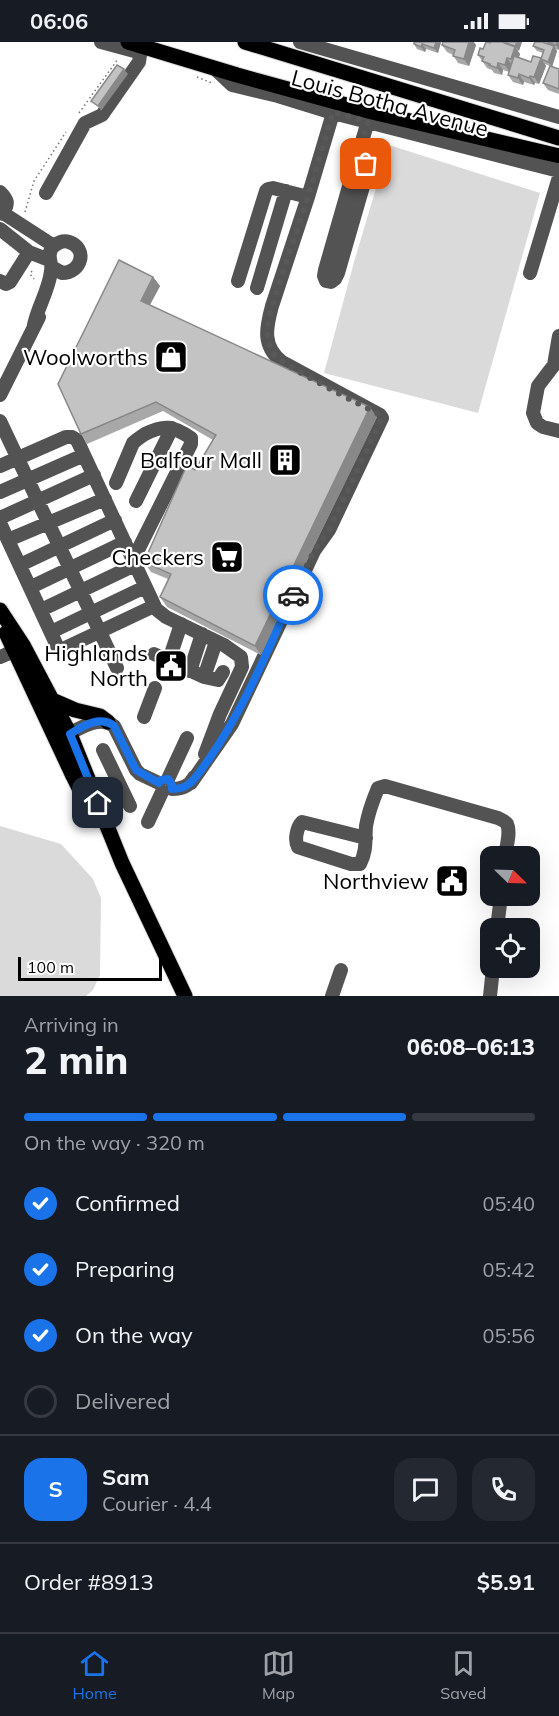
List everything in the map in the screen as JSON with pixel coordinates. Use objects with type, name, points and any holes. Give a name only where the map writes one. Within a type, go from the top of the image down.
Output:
[{"type":"main road","name":"Louis Botha Avenue","points":[[128,42],[215,69],[372,112],[559,156]]},
{"type":"main road","name":"Louis Botha Avenue","points":[[245,42],[559,138]]},
{"type":"main road","points":[[0,610],[23,645],[52,699],[63,737]]},
{"type":"main road","points":[[0,616],[7,654],[63,737],[185,996]]},
{"type":"main road","points":[[52,699],[75,710],[100,716],[108,722]]},
{"type":"street","points":[[46,193],[85,123],[102,115],[140,58],[138,52],[101,42]]},
{"type":"street","name":"Louis Botha Avenue","points":[[300,42],[559,117]]},
{"type":"street","name":"Louis Botha Avenue","points":[[215,69],[232,85],[559,171]]},
{"type":"street","points":[[63,737],[93,723],[108,722],[114,726],[136,770],[165,786],[178,789],[191,783],[231,724],[314,551],[329,530],[382,418],[282,362],[273,355],[268,343],[267,325],[272,306],[333,112]]},
{"type":"street","points":[[358,155],[366,164],[366,176],[338,273],[331,282],[324,276],[325,270],[358,155],[368,122]]},
{"type":"street","points":[[530,273],[559,177]]},
{"type":"street","points":[[238,281],[266,191],[270,188],[308,197]]},
{"type":"street","points":[[257,288],[286,191]]},
{"type":"street","points":[[0,192],[8,202],[8,206],[2,212],[54,246]]},
{"type":"street","points":[[0,229],[56,271],[68,273]]},
{"type":"street","points":[[0,281],[6,284],[10,282],[42,259],[58,243],[74,244],[80,253],[76,268],[56,285],[0,395]]},
{"type":"street","points":[[34,325],[46,292],[42,259]]},
{"type":"street","points":[[559,336],[554,365],[538,387],[533,413],[537,423],[559,431]]},
{"type":"street","points":[[0,422],[117,668]]},
{"type":"street","points":[[41,610],[134,563],[191,444],[189,436],[172,428],[160,428],[136,440],[117,483]]},
{"type":"street","points":[[136,501],[172,428]]},
{"type":"street","points":[[0,466],[66,437],[77,440],[154,606],[166,617],[202,634],[241,657],[242,667],[191,783]]},
{"type":"street","points":[[0,492],[84,455]]},
{"type":"street","points":[[0,518],[94,475]]},
{"type":"street","points":[[8,540],[105,498]]},
{"type":"street","points":[[20,565],[115,520]]},
{"type":"street","points":[[0,523],[58,648],[65,648],[154,606]]},
{"type":"street","points":[[31,587],[125,542]]},
{"type":"street","points":[[51,632],[145,587]]},
{"type":"street","points":[[169,660],[181,624]]},
{"type":"street","points":[[190,671],[202,634]]},
{"type":"street","points":[[204,677],[216,642]]},
{"type":"street","points":[[154,654],[204,677],[218,680],[223,672]]},
{"type":"street","points":[[144,717],[155,688]]},
{"type":"street","points":[[148,822],[187,738]]},
{"type":"street","points":[[103,750],[130,806]]},
{"type":"street","points":[[366,838],[301,822],[296,841],[298,847],[358,865],[364,856],[366,838],[366,824],[378,788],[384,786],[505,821],[508,830],[506,846]]},
{"type":"street","points":[[332,996],[340,970]]},
{"type":"street","points":[[490,996],[492,978]]},
{"type":"path","points":[[34,279],[30,274],[42,259]]},
{"type":"shaded area","points":[[389,145],[540,193],[478,413],[324,373]]},
{"type":"shaded area","points":[[0,826],[61,844],[93,879],[101,898],[100,975],[93,990],[86,996],[0,996]]},
{"type":"building","points":[[414,42],[436,42],[434,48],[422,44],[421,47]]},
{"type":"building","points":[[443,42],[469,42],[464,59],[453,56],[455,50],[442,45]]},
{"type":"building","points":[[486,42],[502,42],[515,47],[511,59],[507,58],[505,65],[498,63],[497,68],[482,61],[484,57],[478,55],[480,48],[483,49]]},
{"type":"building","points":[[503,42],[517,42],[515,46]]},
{"type":"building","points":[[535,42],[554,46],[548,62],[541,59],[544,50],[533,46]]},
{"type":"building","points":[[514,56],[531,62],[533,56],[541,58],[534,77],[529,78],[519,74],[518,78],[508,75]]},
{"type":"building","points":[[117,65],[124,69],[98,106],[91,101]]},
{"type":"building","points":[[550,66],[559,69],[559,89],[543,83]]},
{"type":"building","name":"Balfour Mall","points":[[119,260],[153,277],[141,301],[370,407],[255,646],[160,597],[171,574],[144,562],[187,465],[195,470],[216,435],[156,402],[81,434],[58,384]]},
{"type":"way so far","points":[[293,595],[314,551],[329,530],[382,416],[273,355],[268,343],[267,325],[333,112],[368,122],[358,155],[366,164]]},
{"type":"place","name":"Woolworths","points":[[171,357]]},
{"type":"place","name":"Balfour Mall","points":[[285,460]]},
{"type":"place","name":"Checkers","points":[[227,557]]},
{"type":"place","name":"Highlands North","points":[[171,666]]},
{"type":"place","name":"Northview","points":[[452,881]]},
{"type":"route","points":[[98,803],[70,734],[93,723],[108,722],[114,726],[132,764],[140,774],[159,783],[161,780],[168,779],[172,789],[186,787],[202,769],[231,724],[293,595]]}]
